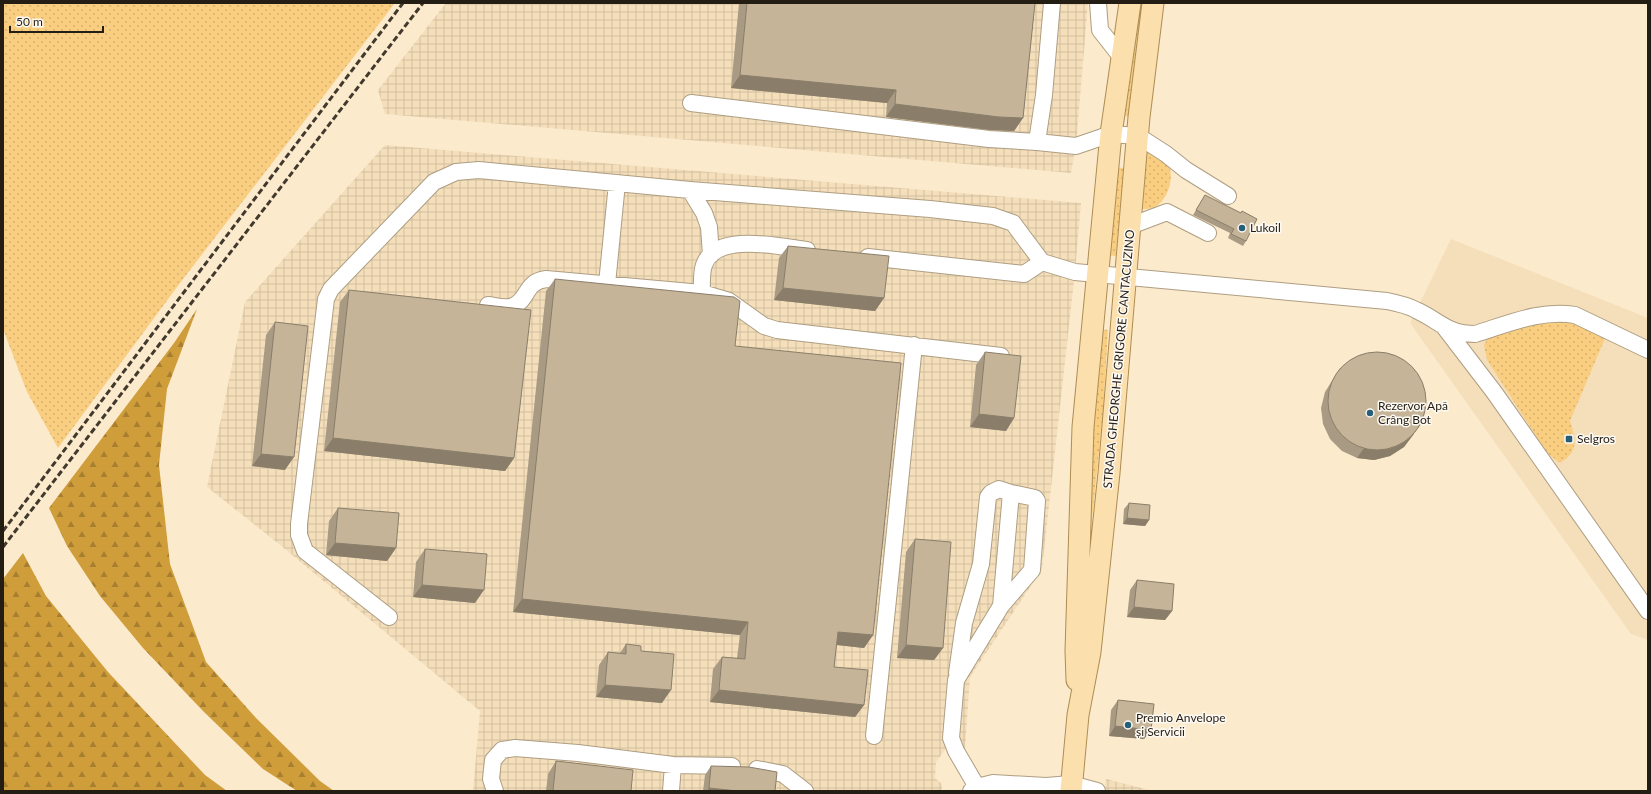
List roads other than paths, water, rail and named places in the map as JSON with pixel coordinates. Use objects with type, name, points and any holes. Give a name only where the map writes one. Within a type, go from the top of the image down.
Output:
[{"type":"main road","name":"STRADA GHEORGHE GRIGORE CANTACUZINO","points":[[1078,715],[1076,651],[1083,427],[1111,134],[1130,3]]},
{"type":"main road","name":"STRADA GHEORGHE GRIGORE CANTACUZINO","points":[[1071,788],[1078,715],[1090,652],[1109,473],[1138,136],[1153,3]]},
{"type":"street","points":[[1037,142],[1044,95],[1052,3]]},
{"type":"street","points":[[1098,3],[1100,30],[1122,58]]},
{"type":"street","points":[[691,103],[989,139],[1076,146],[1111,134],[1138,136],[1166,154],[1186,170],[1228,196]]},
{"type":"street","points":[[388,617],[305,551],[299,535],[299,524],[326,299],[339,289],[434,182],[456,172],[479,170],[690,190],[930,209],[993,216],[1013,223],[1042,262],[1075,272],[1387,301],[1403,304],[1416,310],[1445,328],[1458,332],[1475,334],[1538,315],[1563,313],[1575,315],[1648,350]]},
{"type":"street","points":[[607,284],[617,183]]},
{"type":"street","points":[[690,190],[704,213],[709,227],[710,255]]},
{"type":"street","points":[[1130,226],[1168,212],[1208,233]]},
{"type":"street","points":[[702,293],[704,264],[710,255],[725,245],[748,243],[819,251]]},
{"type":"street","points":[[850,255],[1024,274],[1042,262]]},
{"type":"street","points":[[470,303],[508,307],[514,306],[521,301],[532,284],[546,279],[702,293],[729,300],[764,326],[777,330],[1002,356]]},
{"type":"street","points":[[1445,328],[1494,392],[1648,611]]},
{"type":"street","points":[[1465,354],[1475,334]]},
{"type":"street","points":[[874,736],[914,345]]},
{"type":"street","points":[[956,680],[1001,606],[1032,570],[1037,501],[1034,498],[999,489],[991,492],[988,497],[981,564],[964,623],[956,680],[951,738],[975,790],[992,783],[1097,791]]},
{"type":"street","points":[[1001,606],[1011,493]]},
{"type":"street","points":[[494,791],[491,780],[494,760],[502,750],[516,748],[578,753],[673,765],[743,767],[782,774],[805,791]]},
{"type":"street","points":[[671,791],[673,765]]},
{"type":"railway","points":[[3,531],[403,3]]},
{"type":"railway","points":[[3,547],[423,3]]},
{"type":"place","name":"Lukoil","points":[[1242,228]]},
{"type":"place","name":"Rezervor Apă Crâng Bot","points":[[1370,413]]},
{"type":"place","name":"Selgros","points":[[1569,439]]},
{"type":"place","name":"Premio Anvelope și Servicii","points":[[1128,725]]}]
